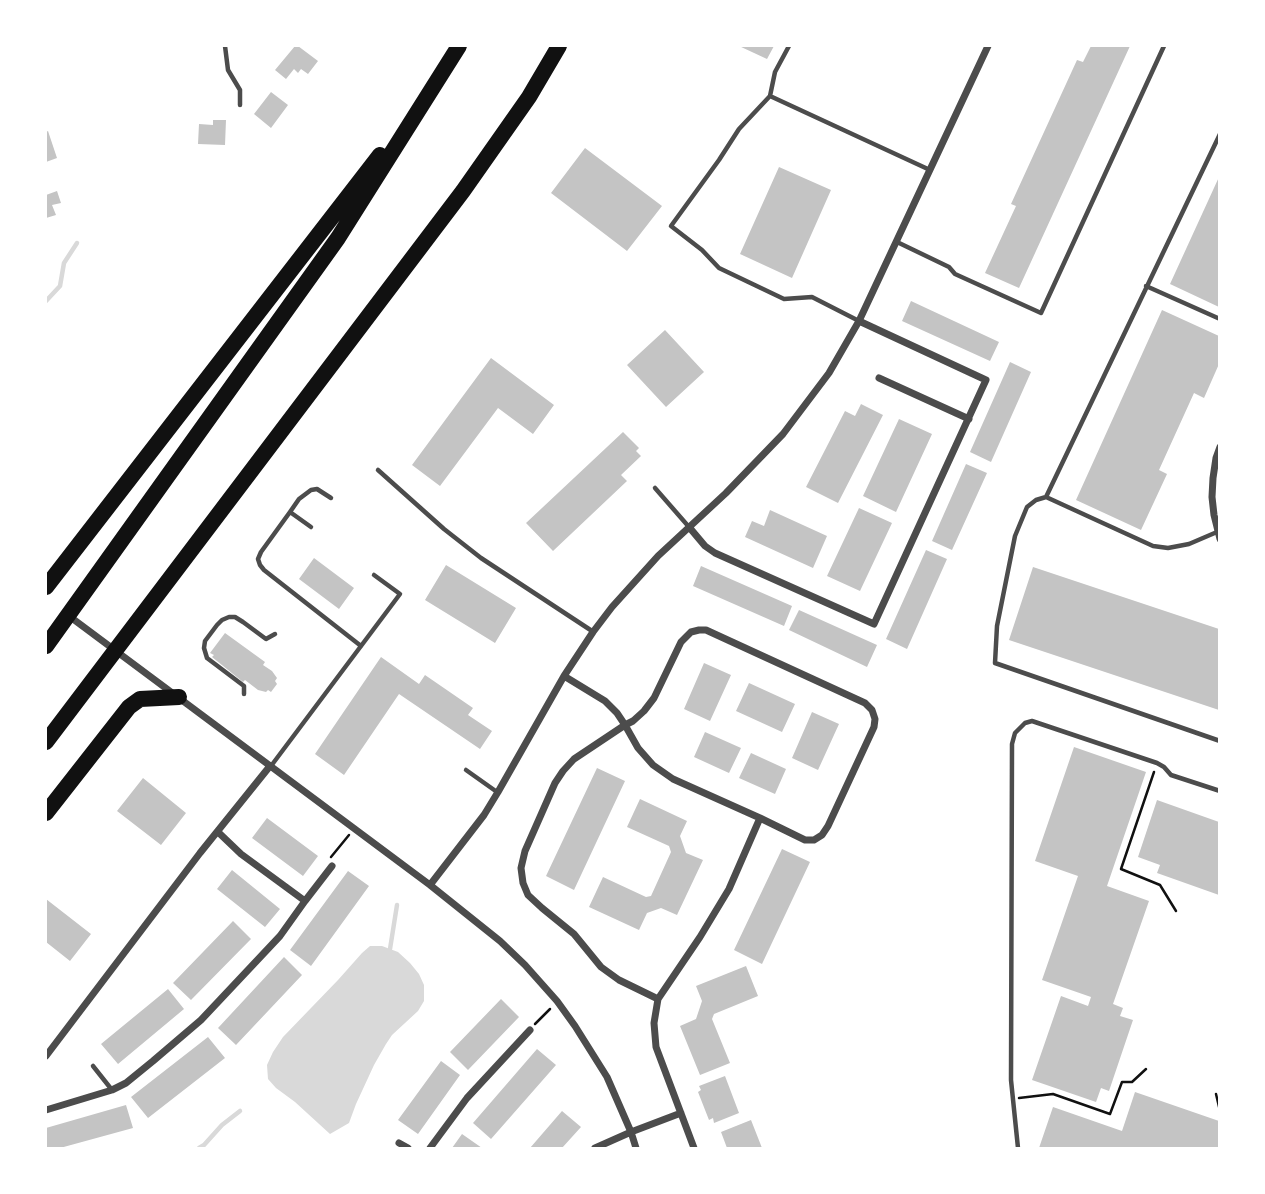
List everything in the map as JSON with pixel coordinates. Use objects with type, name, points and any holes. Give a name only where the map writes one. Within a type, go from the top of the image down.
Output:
[{"type":"highway","points":[[46,587],[325,227],[459,46]]},
{"type":"highway","points":[[46,646],[338,238],[459,46]]},
{"type":"highway","points":[[46,742],[470,181],[529,97],[559,46]]},
{"type":"highway","points":[[46,813],[128,707],[140,699],[178,697]]},
{"type":"street","points":[[430,886],[498,792],[564,676],[593,632],[633,582],[783,434],[824,381],[859,321],[988,46]]},
{"type":"street","points":[[689,527],[705,546],[715,553],[874,624],[986,380],[859,321]]},
{"type":"street","points":[[879,379],[969,419]]},
{"type":"street","points":[[1218,536],[1212,497],[1216,458],[1220,447]]},
{"type":"street","points":[[68,615],[500,941],[557,1001],[575,1026],[607,1077],[636,1149]]},
{"type":"street","points":[[564,676],[605,701],[617,713],[625,725],[638,748],[653,765],[673,779],[805,840],[822,835],[828,826],[874,727],[875,719],[872,710],[865,703],[706,630],[699,630],[691,632],[681,642],[654,698],[644,711],[625,725],[574,760],[563,771],[525,850],[521,868],[523,883],[528,895],[574,934],[601,967],[619,980],[658,999]]},
{"type":"street","points":[[46,1056],[200,853],[270,766]]},
{"type":"street","points":[[694,1149],[656,1047],[654,1023],[658,999],[729,889],[760,818]]},
{"type":"street","points":[[218,832],[241,854],[305,901]]},
{"type":"street","points":[[46,1110],[112,1090],[126,1083],[201,1020],[280,936],[331,863]]},
{"type":"street","points":[[430,1149],[467,1098],[532,1028]]},
{"type":"street","points":[[595,1149],[681,1113]]},
{"type":"street","points":[[399,1143],[408,1149]]},
{"type":"lane","points":[[225,46],[228,69],[240,90],[240,105]]},
{"type":"lane","points":[[789,46],[775,72],[771,96],[739,129],[671,226],[702,250],[719,268],[784,299],[812,298],[859,321]]},
{"type":"lane","points":[[897,242],[949,267],[955,274],[1041,313],[1164,46]]},
{"type":"lane","points":[[771,96],[930,170]]},
{"type":"lane","points":[[1220,134],[1046,496],[1027,507],[1015,536],[997,626],[995,663],[1220,741]]},
{"type":"lane","points":[[1146,286],[1220,319]]},
{"type":"lane","points":[[378,470],[481,558],[593,632]]},
{"type":"lane","points":[[655,488],[689,527]]},
{"type":"lane","points":[[331,498],[317,489],[299,499],[258,559],[264,570],[361,646]]},
{"type":"lane","points":[[1046,496],[1153,546],[1168,548],[1218,536]]},
{"type":"lane","points":[[290,512],[311,527]]},
{"type":"lane","points":[[270,766],[400,594],[374,575]]},
{"type":"lane","points":[[244,694],[244,686],[207,658],[205,641],[222,620],[229,617],[235,617],[266,639],[275,634]]},
{"type":"lane","points":[[1018,1149],[1011,1080],[1012,758],[1015,733],[1019,727],[1032,721],[1157,763],[1164,766],[1171,775],[1220,791]]},
{"type":"lane","points":[[466,770],[498,792]]},
{"type":"lane","points":[[93,1066],[112,1090]]},
{"type":"path","points":[[1157,763],[1121,869],[1160,885],[1176,911]]},
{"type":"path","points":[[331,863],[354,829]]},
{"type":"path","points":[[532,1028],[543,1016]]},
{"type":"path","points":[[1013,1099],[1053,1094],[1110,1114],[1122,1082],[1132,1082],[1146,1069]]},
{"type":"path","points":[[1216,1094],[1220,1111]]},
{"type":"shaded area","points":[[370,946],[382,946],[398,952],[410,963],[424,985],[424,1001],[418,1011],[386,1044],[349,1123],[330,1134],[276,1088],[268,1079],[267,1065],[283,1037]]},
{"type":"building","points":[[295,46],[318,61],[308,74],[301,69],[298,73],[294,69],[286,79],[275,70]]},
{"type":"building","points":[[739,46],[774,46],[767,59]]},
{"type":"building","points":[[1091,46],[1130,46],[1019,288],[985,273],[1016,206],[1011,204],[1077,60],[1083,62]]},
{"type":"building","points":[[271,92],[288,105],[271,128],[254,114]]},
{"type":"building","points":[[213,120],[226,120],[225,145],[198,144],[199,124],[213,125]]},
{"type":"building","points":[[48,131],[57,158],[46,162],[46,132]]},
{"type":"building","points":[[585,148],[662,206],[627,251],[551,193]]},
{"type":"building","points":[[779,167],[831,190],[792,278],[740,254]]},
{"type":"building","points":[[1219,177],[1219,307],[1170,284]]},
{"type":"building","points":[[57,191],[61,203],[52,205],[56,215],[46,218],[46,195]]},
{"type":"building","points":[[911,301],[999,342],[990,361],[902,321]]},
{"type":"building","points":[[1162,310],[1219,336],[1219,364],[1204,398],[1194,393],[1159,470],[1167,474],[1141,530],[1076,500]]},
{"type":"building","points":[[665,330],[704,372],[666,407],[627,365]]},
{"type":"building","points":[[491,358],[554,405],[533,434],[498,408],[440,486],[412,465]]},
{"type":"building","points":[[1010,362],[1031,372],[991,462],[970,452]]},
{"type":"building","points":[[861,404],[883,415],[838,503],[806,487],[845,411],[855,416]]},
{"type":"building","points":[[899,419],[932,434],[896,512],[863,496]]},
{"type":"building","points":[[623,432],[639,448],[636,451],[641,456],[621,475],[627,481],[553,551],[526,523]]},
{"type":"building","points":[[966,464],[987,473],[952,550],[932,541]]},
{"type":"building","points":[[859,508],[892,523],[860,591],[827,576]]},
{"type":"building","points":[[770,510],[827,536],[813,568],[745,537],[752,521],[764,526]]},
{"type":"building","points":[[926,550],[947,559],[907,649],[886,639]]},
{"type":"building","points":[[314,558],[354,588],[339,609],[299,579]]},
{"type":"building","points":[[446,565],[516,608],[495,643],[425,600]]},
{"type":"building","points":[[701,566],[792,606],[784,626],[693,586]]},
{"type":"building","points":[[1033,567],[1219,629],[1219,710],[1009,640]]},
{"type":"building","points":[[799,610],[877,645],[867,667],[789,630]]},
{"type":"building","points":[[225,633],[265,662],[263,665],[277,678],[277,684],[271,692],[258,690],[245,680],[243,682],[212,657],[214,655],[210,653]]},
{"type":"building","points":[[381,657],[419,684],[425,675],[473,708],[468,715],[492,731],[480,749],[399,694],[344,775],[315,754]]},
{"type":"building","points":[[704,663],[731,675],[710,721],[684,709]]},
{"type":"building","points":[[749,683],[795,704],[782,732],[736,711]]},
{"type":"building","points":[[812,712],[839,724],[818,770],[792,758]]},
{"type":"building","points":[[705,732],[741,748],[729,773],[694,757]]},
{"type":"building","points":[[1074,747],[1146,772],[1107,886],[1149,901],[1113,1004],[1123,1008],[1120,1016],[1133,1020],[1109,1091],[1101,1088],[1096,1102],[1032,1080],[1061,996],[1088,1006],[1091,997],[1042,980],[1078,876],[1035,861]]},
{"type":"building","points":[[751,753],[786,769],[775,794],[739,778]]},
{"type":"building","points":[[597,768],[625,781],[574,890],[546,876]]},
{"type":"building","points":[[143,778],[186,813],[161,845],[117,811]]},
{"type":"building","points":[[640,799],[687,821],[680,836],[686,853],[703,860],[677,915],[661,908],[647,913],[639,930],[589,907],[603,877],[646,897],[651,896],[671,852],[669,846],[627,827]]},
{"type":"building","points":[[1157,800],[1219,822],[1219,895],[1157,873],[1160,865],[1138,857]]},
{"type":"building","points":[[267,818],[318,856],[303,876],[252,838]]},
{"type":"building","points":[[782,849],[810,862],[762,964],[734,950]]},
{"type":"building","points":[[232,870],[280,909],[265,927],[217,889]]},
{"type":"building","points":[[348,871],[369,886],[311,966],[290,950]]},
{"type":"building","points":[[46,899],[91,934],[70,961],[46,942]]},
{"type":"building","points":[[233,921],[251,939],[191,1000],[173,983]]},
{"type":"building","points":[[284,957],[302,975],[236,1045],[218,1028]]},
{"type":"building","points":[[746,966],[758,996],[714,1014],[712,1019],[730,1063],[700,1075],[680,1026],[696,1019],[702,1001],[696,986]]},
{"type":"building","points":[[168,989],[184,1009],[118,1064],[101,1044]]},
{"type":"building","points":[[501,999],[519,1017],[468,1070],[450,1052]]},
{"type":"building","points":[[208,1037],[225,1058],[148,1118],[131,1097]]},
{"type":"building","points":[[537,1049],[556,1065],[491,1139],[473,1123]]},
{"type":"building","points":[[441,1061],[460,1075],[418,1134],[398,1120]]},
{"type":"building","points":[[725,1076],[739,1113],[714,1123],[713,1118],[709,1120],[698,1092],[701,1090],[699,1086]]},
{"type":"building","points":[[1135,1092],[1219,1121],[1219,1148],[1039,1148],[1053,1107],[1122,1131]]},
{"type":"building","points":[[126,1105],[133,1128],[60,1148],[46,1148],[46,1128]]},
{"type":"building","points":[[562,1111],[581,1127],[562,1148],[530,1148]]},
{"type":"building","points":[[751,1120],[762,1148],[727,1148],[721,1132]]},
{"type":"building","points":[[462,1134],[482,1148],[452,1148]]},
{"type":"waterway","points":[[46,301],[60,286],[64,263],[77,243]]},
{"type":"waterway","points":[[390,949],[397,905]]},
{"type":"waterway","points":[[199,1148],[240,1111]]}]
